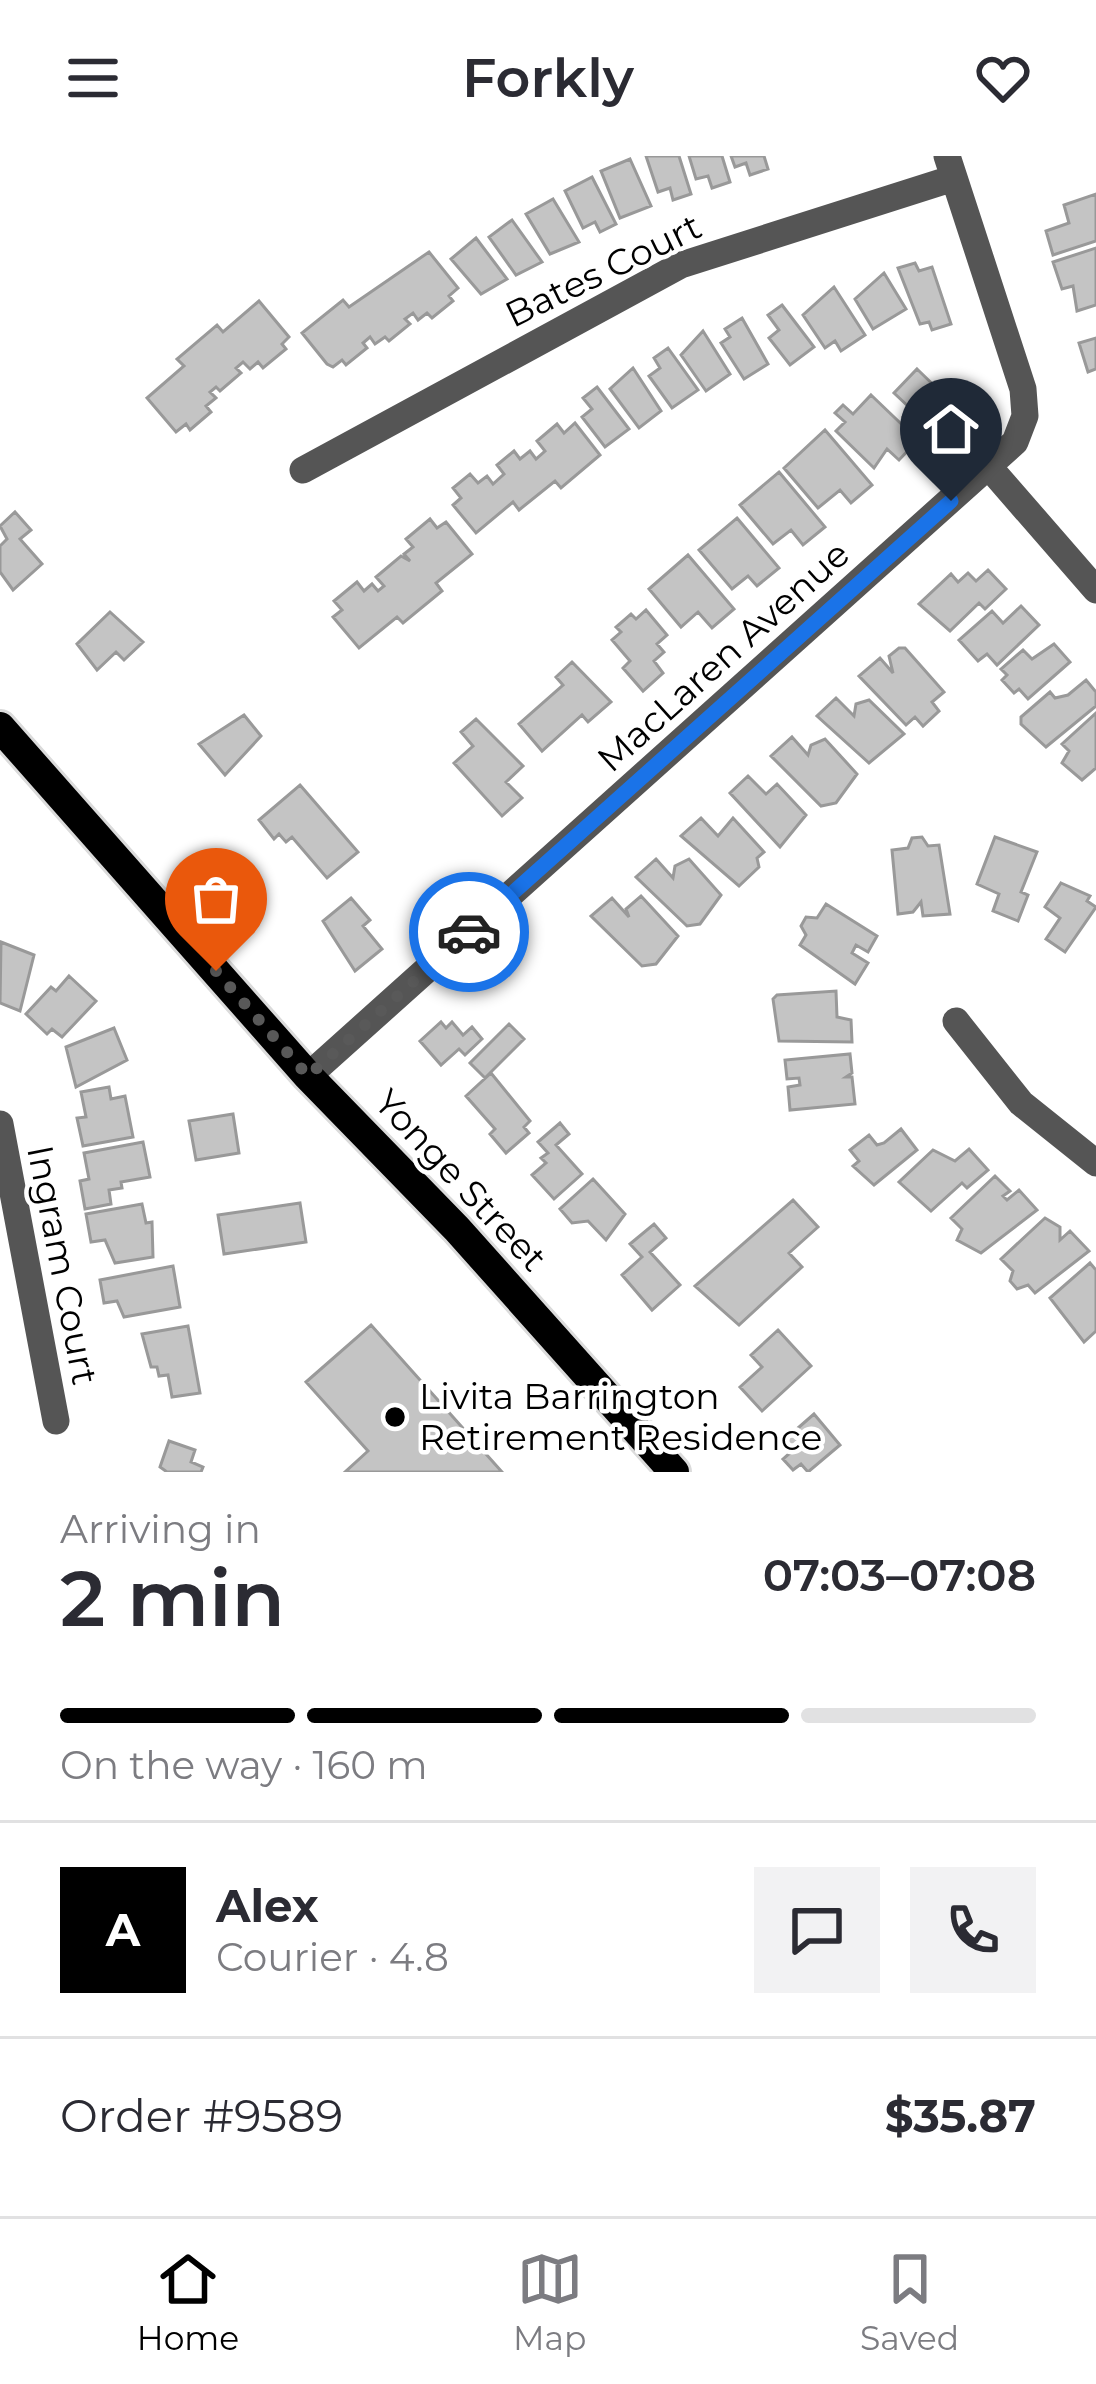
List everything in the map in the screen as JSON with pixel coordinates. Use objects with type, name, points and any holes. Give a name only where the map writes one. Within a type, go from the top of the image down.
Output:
[{"type":"main road","name":"Yonge Street","points":[[0,728],[308,1076],[458,1229],[674,1472]]},
{"type":"street","name":"MacLaren Avenue","points":[[308,1076],[989,467],[1020,434],[1025,398],[951,167]]},
{"type":"street","name":"Bates Court","points":[[303,470],[681,265],[951,167]]},
{"type":"street","points":[[989,467],[1096,590]]},
{"type":"street","points":[[956,1022],[1021,1103],[1096,1163]]},
{"type":"street","name":"Ingram Court","points":[[0,1124],[56,1420]]},
{"type":"building","points":[[646,156],[679,156],[691,194],[673,200],[670,188],[658,192]]},
{"type":"building","points":[[689,156],[722,156],[730,182],[712,188],[708,176],[696,179]]},
{"type":"building","points":[[731,156],[764,156],[768,169],[750,175],[746,163],[735,167]]},
{"type":"building","points":[[630,159],[651,206],[620,218],[601,171]]},
{"type":"building","points":[[592,177],[616,224],[600,232],[595,222],[583,228],[565,191]]},
{"type":"building","points":[[1096,194],[1096,241],[1053,255],[1046,231],[1069,223],[1064,205]]},
{"type":"building","points":[[553,199],[579,242],[550,254],[526,214]]},
{"type":"building","points":[[512,220],[542,262],[516,275],[489,237]]},
{"type":"building","points":[[476,238],[507,279],[481,294],[451,259]]},
{"type":"building","points":[[1096,248],[1096,305],[1077,311],[1073,286],[1062,289],[1053,262]]},
{"type":"building","points":[[429,252],[458,288],[449,296],[453,301],[432,318],[427,313],[418,320],[413,313],[405,319],[410,324],[389,341],[385,337],[375,344],[370,337],[363,343],[367,348],[346,365],[342,360],[333,367],[327,364],[302,333],[343,300],[349,307]]},
{"type":"building","points":[[915,263],[919,271],[932,267],[951,324],[932,330],[929,322],[920,324],[898,268]]},
{"type":"building","points":[[884,273],[906,309],[873,329],[855,299]]},
{"type":"building","points":[[834,287],[865,335],[841,351],[835,341],[825,348],[803,315]]},
{"type":"building","points":[[259,301],[289,337],[282,344],[286,349],[263,368],[258,362],[250,369],[243,362],[236,368],[241,373],[220,391],[216,387],[210,392],[216,398],[206,406],[211,412],[190,430],[186,424],[176,432],[147,398],[184,366],[177,359],[217,325],[223,332]]},
{"type":"building","points":[[782,305],[814,347],[790,365],[769,338],[779,330],[768,315]]},
{"type":"building","points":[[742,318],[768,364],[744,379],[721,343],[730,337],[725,329]]},
{"type":"building","points":[[703,331],[730,374],[706,391],[681,355]]},
{"type":"building","points":[[1096,338],[1096,369],[1088,372],[1079,343]]},
{"type":"building","points":[[668,348],[698,390],[672,408],[649,376],[660,368],[654,358]]},
{"type":"building","points":[[633,368],[661,411],[639,428],[610,389]]},
{"type":"building","points":[[917,369],[950,401],[941,411],[946,416],[924,438],[903,417],[911,409],[894,393]]},
{"type":"building","points":[[597,387],[629,429],[605,447],[582,417],[592,409],[583,398]]},
{"type":"building","points":[[871,395],[918,440],[899,460],[887,449],[874,468],[836,431],[845,422],[835,413],[843,405],[853,414]]},
{"type":"building","points":[[575,423],[600,455],[561,488],[555,481],[519,510],[513,502],[476,533],[453,505],[461,498],[453,488],[470,474],[478,483],[487,476],[493,484],[504,474],[497,465],[514,451],[520,459],[530,451],[536,459],[545,451],[537,441],[557,424],[564,433]]},
{"type":"building","points":[[825,430],[872,485],[851,503],[840,490],[818,508],[784,468]]},
{"type":"building","points":[[779,472],[825,527],[803,545],[791,530],[773,544],[740,505]]},
{"type":"building","points":[[15,512],[31,530],[20,539],[42,564],[13,590],[0,572],[0,546],[7,539],[0,526]]},
{"type":"building","points":[[737,518],[779,568],[757,586],[748,576],[732,589],[699,550]]},
{"type":"building","points":[[430,519],[437,528],[446,522],[472,554],[436,583],[442,591],[403,623],[397,617],[359,648],[333,617],[342,610],[334,601],[357,582],[364,591],[372,584],[378,591],[384,586],[376,577],[401,556],[410,561],[404,554],[413,547],[406,539]]},
{"type":"building","points":[[688,555],[734,609],[712,628],[698,612],[681,627],[649,589]]},
{"type":"building","points":[[988,570],[1006,589],[985,609],[979,603],[950,631],[919,604],[951,574],[958,582],[968,573],[976,581]]},
{"type":"building","points":[[1021,606],[1039,625],[997,665],[987,654],[978,661],[959,640],[992,611],[1003,623]]},
{"type":"building","points":[[646,610],[667,635],[657,644],[664,652],[654,661],[663,673],[643,691],[623,668],[630,661],[612,640],[621,632],[616,627],[631,614],[636,619]]},
{"type":"building","points":[[110,612],[143,642],[124,660],[116,652],[97,670],[77,644]]},
{"type":"building","points":[[1054,644],[1070,662],[1028,699],[1019,689],[1014,693],[1002,680],[1007,675],[1001,669],[1023,650],[1032,659]]},
{"type":"building","points":[[905,648],[944,692],[932,702],[939,711],[923,726],[915,717],[906,725],[859,676],[880,658],[893,673],[889,656]]},
{"type":"building","points":[[572,662],[611,702],[588,722],[582,715],[542,751],[519,724],[563,685],[556,677]]},
{"type":"building","points":[[1086,680],[1096,692],[1096,706],[1046,747],[1021,724],[1021,717],[1050,692],[1055,698],[1068,695]]},
{"type":"building","points":[[836,698],[854,716],[856,704],[869,700],[904,734],[869,763],[817,716]]},
{"type":"building","points":[[1096,713],[1096,768],[1082,780],[1062,763],[1069,751],[1062,744]]},
{"type":"building","points":[[244,715],[261,736],[225,775],[199,744]]},
{"type":"building","points":[[476,719],[523,766],[506,782],[522,798],[502,816],[454,763],[473,746],[461,732]]},
{"type":"building","points":[[792,737],[808,755],[811,745],[825,739],[857,774],[836,803],[821,806],[771,756]]},
{"type":"building","points":[[748,776],[766,794],[777,784],[806,815],[780,847],[730,793]]},
{"type":"building","points":[[300,785],[358,852],[327,878],[292,837],[286,842],[279,834],[274,839],[259,820]]},
{"type":"building","points":[[701,818],[718,836],[733,818],[764,852],[757,858],[759,867],[739,886],[681,836]]},
{"type":"building","points":[[922,837],[928,846],[939,845],[950,914],[923,916],[921,902],[913,912],[898,914],[892,850],[908,848],[912,838]]},
{"type":"building","points":[[995,837],[1037,852],[1021,892],[1028,895],[1018,921],[993,911],[999,894],[977,884]]},
{"type":"building","points":[[656,859],[673,878],[675,866],[689,859],[721,895],[700,924],[687,926],[636,877]]},
{"type":"building","points":[[1061,883],[1090,896],[1087,901],[1096,907],[1065,952],[1046,939],[1060,918],[1045,907]]},
{"type":"building","points":[[641,896],[678,936],[656,964],[642,966],[591,916],[612,898],[629,917],[626,909]]},
{"type":"building","points":[[351,898],[370,920],[363,926],[382,949],[355,971],[323,921]]},
{"type":"building","points":[[826,904],[877,936],[868,952],[856,945],[852,953],[868,963],[855,984],[800,945],[806,935],[801,926],[806,917],[817,918]]},
{"type":"building","points":[[1,942],[34,955],[20,1011],[0,1003]]},
{"type":"building","points":[[69,976],[96,1001],[62,1037],[52,1029],[47,1034],[26,1014],[51,987],[56,991]]},
{"type":"building","points":[[836,991],[837,1017],[851,1020],[852,1042],[779,1041],[773,999],[777,995]]},
{"type":"building","points":[[441,1022],[446,1028],[452,1022],[463,1035],[472,1027],[482,1039],[465,1055],[459,1049],[441,1065],[420,1041]]},
{"type":"building","points":[[509,1024],[524,1039],[485,1078],[470,1063]]},
{"type":"building","points":[[114,1028],[127,1060],[76,1087],[66,1047]]},
{"type":"building","points":[[850,1054],[852,1073],[846,1077],[852,1077],[855,1104],[790,1110],[788,1087],[800,1085],[799,1078],[787,1079],[785,1060]]},
{"type":"building","points":[[491,1073],[530,1121],[524,1127],[529,1133],[506,1153],[490,1134],[495,1129],[466,1096]]},
{"type":"building","points":[[109,1087],[111,1099],[125,1096],[133,1137],[83,1146],[77,1118],[86,1117],[81,1092]]},
{"type":"building","points":[[233,1114],[239,1153],[196,1160],[189,1121]]},
{"type":"building","points":[[560,1123],[569,1134],[556,1145],[582,1174],[554,1199],[532,1175],[546,1163],[541,1158],[548,1153],[538,1142]]},
{"type":"building","points":[[901,1129],[917,1150],[874,1185],[853,1166],[859,1161],[850,1150],[869,1135],[877,1145]]},
{"type":"building","points":[[143,1142],[150,1177],[121,1182],[122,1188],[109,1190],[111,1204],[85,1209],[80,1181],[89,1179],[84,1153]]},
{"type":"building","points":[[969,1149],[988,1170],[967,1188],[962,1183],[931,1211],[899,1182],[933,1150],[955,1161]]},
{"type":"building","points":[[995,1176],[1010,1191],[1003,1196],[1007,1200],[1019,1190],[1037,1210],[981,1253],[957,1240],[962,1229],[951,1218]]},
{"type":"building","points":[[593,1179],[625,1214],[606,1240],[588,1221],[572,1223],[560,1209]]},
{"type":"building","points":[[793,1200],[818,1227],[789,1253],[802,1267],[739,1325],[695,1286]]},
{"type":"building","points":[[300,1203],[306,1242],[224,1254],[218,1215]]},
{"type":"building","points":[[142,1204],[146,1223],[152,1222],[153,1257],[115,1263],[105,1240],[91,1242],[86,1214]]},
{"type":"building","points":[[1045,1218],[1060,1227],[1060,1240],[1070,1231],[1089,1251],[1035,1293],[1028,1285],[1017,1289],[1010,1281],[1013,1271],[1001,1259]]},
{"type":"building","points":[[654,1224],[666,1238],[650,1252],[680,1285],[652,1310],[622,1275],[642,1257],[630,1244]]},
{"type":"building","points":[[1090,1263],[1096,1270],[1096,1331],[1084,1342],[1050,1298]]},
{"type":"building","points":[[173,1266],[180,1307],[124,1317],[117,1301],[104,1303],[100,1280]]},
{"type":"building","name":"Livita Barrington Retirement Residence","points":[[371,1325],[502,1472],[345,1472],[368,1451],[306,1382]]},
{"type":"building","points":[[188,1326],[200,1393],[172,1397],[168,1375],[159,1376],[157,1367],[151,1367],[142,1334]]},
{"type":"building","points":[[778,1330],[811,1366],[762,1411],[740,1387],[762,1367],[751,1355]]},
{"type":"building","points":[[814,1414],[840,1445],[808,1472],[801,1464],[793,1470],[783,1459],[791,1452],[782,1442]]},
{"type":"building","points":[[169,1441],[195,1450],[191,1462],[203,1467],[201,1472],[167,1472],[160,1467]]},
{"type":"way so far","points":[[216,971],[308,1076],[469,932]]},
{"type":"place","name":"Livita Barrington Retirement Residence","points":[[395,1417]]},
{"type":"route","points":[[469,932],[951,501]]}]
